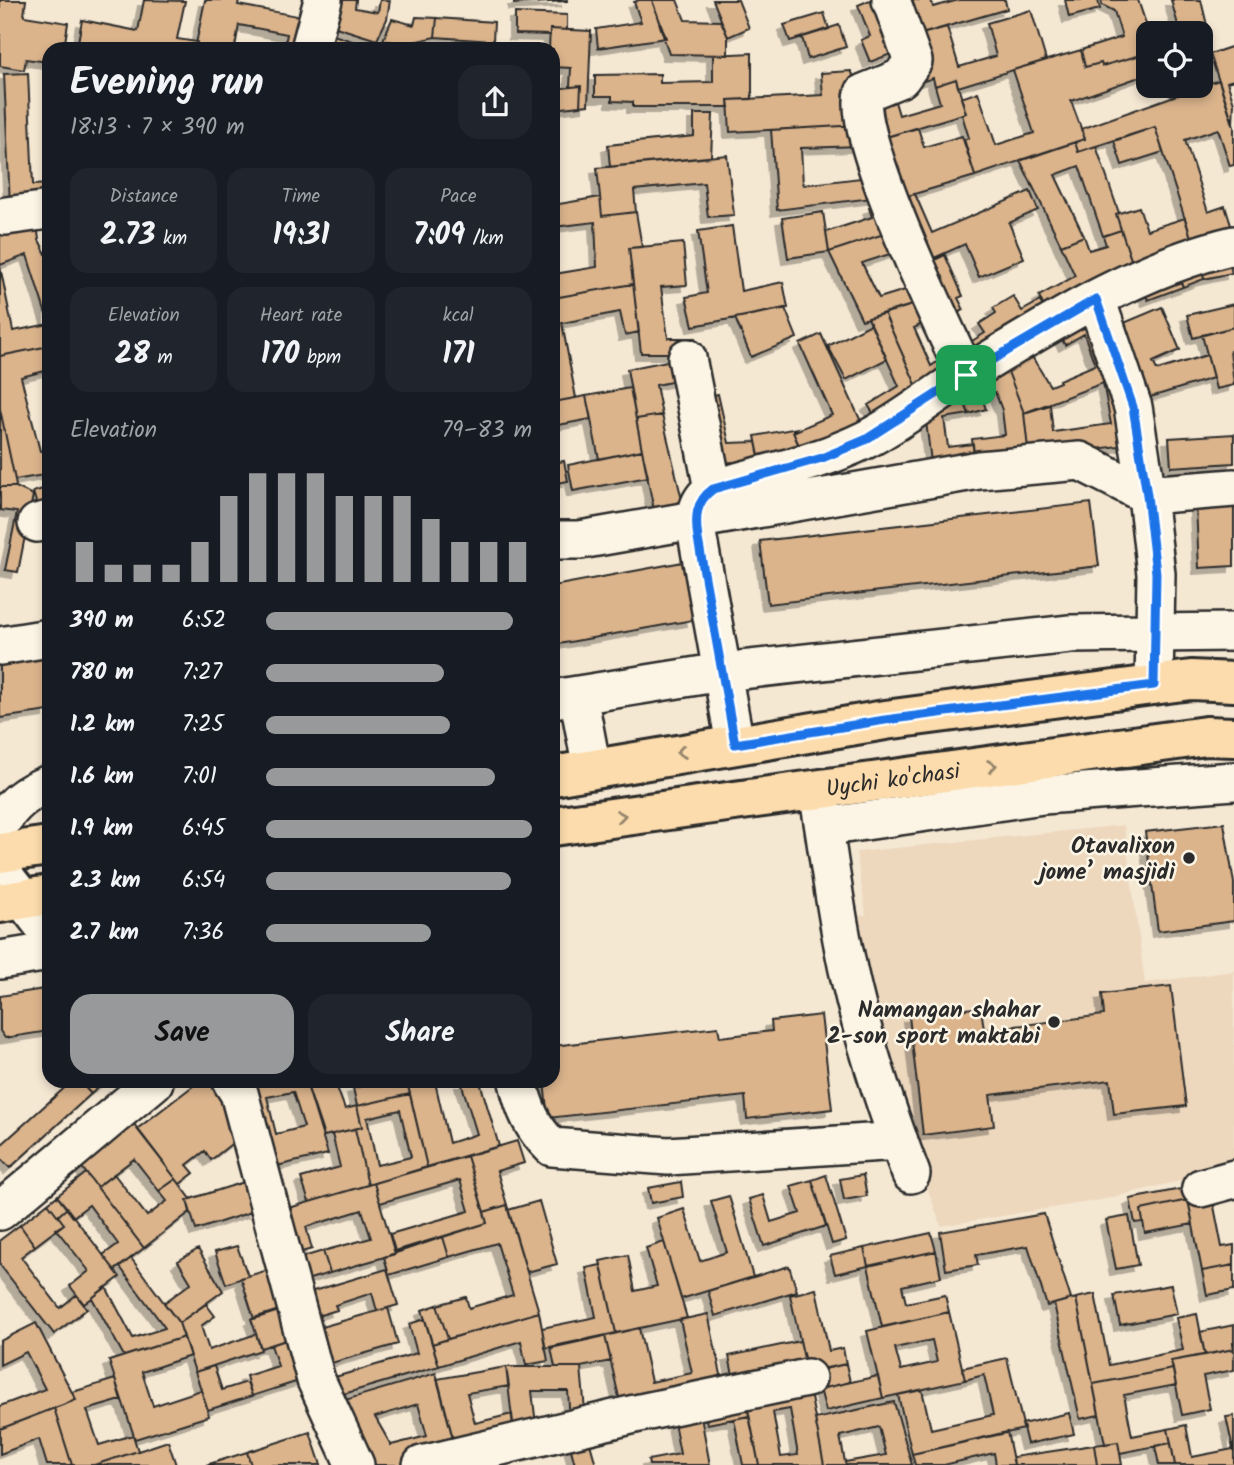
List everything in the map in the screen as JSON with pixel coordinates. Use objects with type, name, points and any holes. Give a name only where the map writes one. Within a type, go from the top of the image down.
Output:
[{"type":"main road","points":[[560,775],[885,720],[1191,680],[1234,682]]},
{"type":"main road","name":"Uychi ko'chasi","points":[[560,824],[1206,736],[1234,737]]},
{"type":"main road","points":[[0,853],[42,847]]},
{"type":"street","points":[[312,42],[323,0]]},
{"type":"street","points":[[891,0],[913,61],[901,78],[864,93],[870,145],[887,195],[966,375]]},
{"type":"street","points":[[6,216],[42,211]]},
{"type":"street","points":[[560,540],[580,540],[704,503],[865,440],[966,375],[1137,276],[1196,254],[1234,244]]},
{"type":"street","points":[[1096,299],[1133,407],[1147,495],[1156,573],[1154,685]]},
{"type":"street","points":[[687,358],[722,672],[735,744]]},
{"type":"street","points":[[704,503],[979,470],[1080,461],[1147,495],[1234,488]]},
{"type":"street","points":[[592,769],[566,697],[722,672],[1070,634],[1234,632]]},
{"type":"street","points":[[0,646],[42,640]]},
{"type":"street","points":[[824,827],[1043,796],[1234,780]]},
{"type":"street","points":[[0,824],[10,808],[27,793],[42,787]]},
{"type":"street","points":[[818,789],[844,950],[860,1022],[877,1084],[911,1174]]},
{"type":"street","points":[[0,870],[42,924]]},
{"type":"street","points":[[0,960],[42,953]]},
{"type":"street","points":[[0,1211],[147,1088]]},
{"type":"street","points":[[236,1088],[316,1380],[355,1465]]},
{"type":"street","points":[[519,1088],[524,1107],[539,1135],[552,1147],[668,1156],[899,1141]]},
{"type":"street","points":[[422,1465],[622,1417],[807,1378]]},
{"type":"shaded area","name":"Namangan shahar 2-son sport maktabi","points":[[1124,825],[1145,983],[1234,971],[1234,1168],[1101,1200],[941,1226],[881,1060],[851,917],[866,915],[856,852]]},
{"type":"building","points":[[0,0],[26,0],[24,16],[68,23],[65,42],[42,42],[42,61],[26,59],[24,70],[0,66]]},
{"type":"building","points":[[144,0],[185,1],[177,39],[197,42],[78,42],[82,20],[138,31]]},
{"type":"building","points":[[205,0],[239,0],[238,5],[308,18],[300,42],[285,42],[287,34],[239,25],[236,42],[196,42]]},
{"type":"building","points":[[326,0],[356,0],[355,8],[378,12],[380,0],[390,0],[387,19],[377,40],[320,22]]},
{"type":"building","points":[[514,0],[567,0],[567,1],[514,4]]},
{"type":"building","points":[[652,0],[666,38],[598,48],[596,29],[641,22],[634,2]]},
{"type":"building","points":[[652,0],[677,0],[685,20],[721,21],[728,37],[728,55],[669,54]]},
{"type":"building","points":[[713,0],[738,0],[749,28],[728,37]]},
{"type":"building","points":[[870,0],[885,0],[904,49],[870,62],[861,40],[870,36],[858,5]]},
{"type":"building","points":[[900,0],[931,0],[933,7],[959,0],[1005,0],[1007,9],[911,37]]},
{"type":"building","points":[[1065,0],[1098,0],[1100,9],[1069,17]]},
{"type":"building","points":[[1101,0],[1138,0],[1145,21],[1136,21],[1136,56],[1102,66],[1101,63],[1085,67],[1081,50],[1122,37],[1114,11],[1102,5]]},
{"type":"building","points":[[1171,0],[1201,0],[1206,21],[1177,21]]},
{"type":"building","points":[[1031,10],[1046,60],[958,87],[956,79],[935,86],[933,78],[924,81],[911,37],[947,27],[959,67],[996,56],[987,23]]},
{"type":"building","points":[[515,13],[567,15],[567,30],[550,29],[550,35],[515,34]]},
{"type":"building","points":[[824,13],[829,29],[790,41],[784,25]]},
{"type":"building","points":[[416,17],[437,18],[435,37],[414,42],[383,40],[392,19],[414,25]]},
{"type":"building","points":[[437,18],[494,22],[493,41],[435,37]]},
{"type":"building","points":[[839,25],[846,47],[808,59],[802,37]]},
{"type":"building","points":[[550,29],[591,31],[588,105],[580,106],[581,86],[570,87],[571,68],[560,67],[560,42],[549,42]]},
{"type":"building","points":[[324,32],[355,42],[322,42]]},
{"type":"building","points":[[1234,46],[1234,80],[1227,82],[1234,103],[1233,124],[1213,63],[1213,53]]},
{"type":"building","points":[[1081,50],[1085,67],[1101,63],[1102,66],[1136,56],[1136,78],[1071,101],[1085,139],[975,176],[964,139],[969,138],[962,115],[966,113],[961,98],[978,92],[996,145],[1034,133],[1013,70]]},
{"type":"building","points":[[752,53],[752,99],[728,100],[729,107],[633,107],[633,102],[612,101],[612,96],[595,96],[595,75],[660,74],[660,83],[713,82],[713,55]]},
{"type":"building","points":[[851,71],[859,86],[861,125],[730,132],[728,100],[823,95],[821,73]]},
{"type":"building","points":[[28,73],[33,185],[42,184],[42,204],[10,205],[4,74]]},
{"type":"building","points":[[956,79],[966,113],[876,140],[865,103],[893,95],[899,115],[940,103],[935,86]]},
{"type":"building","points":[[1219,80],[1234,126],[1234,165],[1230,166],[1218,129],[1185,140],[1208,212],[1225,206],[1234,235],[1195,250],[1155,127],[1078,152],[1075,142],[1085,139],[1081,129],[1168,98],[1213,98],[1213,82]]},
{"type":"building","points":[[581,86],[580,106],[560,108],[560,88]]},
{"type":"building","points":[[694,114],[713,114],[711,157],[610,167],[608,145],[694,136]]},
{"type":"building","points":[[859,125],[860,146],[801,148],[803,185],[877,176],[880,197],[777,210],[771,130]]},
{"type":"building","points":[[1155,127],[1163,152],[1122,165],[1114,141]]},
{"type":"building","points":[[918,128],[924,147],[962,136],[975,176],[894,200],[876,140]]},
{"type":"building","points":[[1075,142],[1078,152],[1096,146],[1119,213],[1116,214],[1121,230],[1103,236],[1079,166],[1055,175],[1084,236],[1061,245],[1020,160]]},
{"type":"building","points":[[727,155],[734,215],[708,217],[704,183],[634,190],[636,212],[602,216],[597,168]]},
{"type":"building","points":[[1030,191],[1038,210],[1009,223],[1024,258],[979,277],[965,244],[923,263],[894,200],[915,194],[932,233]]},
{"type":"building","points":[[600,197],[602,216],[636,212],[642,247],[629,248],[633,284],[560,297],[560,273],[597,267],[595,222],[560,226],[560,204]]},
{"type":"building","points":[[887,202],[896,230],[829,252],[826,232],[872,217],[869,208]]},
{"type":"building","points":[[1139,207],[1147,230],[1185,218],[1195,250],[1134,269],[1116,214]]},
{"type":"building","points":[[823,212],[829,252],[788,258],[782,218]]},
{"type":"building","points":[[36,217],[42,246],[42,302],[27,255],[0,265],[0,234]]},
{"type":"building","points":[[732,226],[741,291],[783,282],[788,308],[693,326],[686,297],[707,293],[698,231]]},
{"type":"building","points":[[896,230],[902,250],[862,263],[879,298],[918,286],[923,302],[862,320],[829,252]]},
{"type":"building","points":[[1121,230],[1135,271],[1049,319],[1039,296],[1075,276],[1061,245],[1084,236],[1089,250],[1106,245],[1103,236]]},
{"type":"building","points":[[683,243],[687,285],[661,287],[668,338],[695,338],[696,353],[641,353],[629,248]]},
{"type":"building","points":[[945,255],[963,296],[958,298],[964,310],[946,318],[922,266]]},
{"type":"building","points":[[1227,255],[1232,273],[1204,279],[1199,261]]},
{"type":"building","points":[[1199,261],[1204,279],[1183,287],[1176,270]]},
{"type":"building","points":[[0,266],[13,331],[42,325],[42,347],[0,356]]},
{"type":"building","points":[[1176,270],[1183,287],[1148,300],[1140,283]]},
{"type":"building","points":[[633,284],[639,332],[625,335],[620,312],[562,323],[576,398],[560,401],[560,297]]},
{"type":"building","points":[[1013,296],[1022,311],[1040,301],[1049,319],[973,365],[962,347],[985,333],[979,324],[996,313],[993,308]]},
{"type":"building","points":[[923,302],[930,320],[914,328],[931,366],[946,356],[958,376],[922,398],[884,313]]},
{"type":"building","points":[[1234,304],[1234,327],[1193,338],[1187,315]]},
{"type":"building","points":[[1162,307],[1180,350],[1153,362],[1157,370],[1207,355],[1213,378],[1144,399],[1112,328]]},
{"type":"building","points":[[785,308],[797,338],[751,357],[735,318]]},
{"type":"building","points":[[884,313],[922,398],[880,424],[868,405],[899,386],[868,318]]},
{"type":"building","points":[[1098,321],[1119,377],[1024,413],[1005,364],[1028,350],[1050,386],[1060,382],[1059,380],[1095,365],[1084,334],[1065,345],[1058,333]]},
{"type":"building","points":[[871,324],[887,359],[846,380],[828,346]]},
{"type":"building","points":[[1234,327],[1234,350],[1230,351],[1234,385],[1216,389],[1202,335]]},
{"type":"building","points":[[821,334],[864,428],[803,456],[793,432],[832,415],[800,344]]},
{"type":"building","points":[[42,347],[42,372],[21,377],[42,451],[42,475],[15,480],[0,409],[0,356]]},
{"type":"building","points":[[682,358],[686,379],[656,385],[662,415],[636,419],[627,369]]},
{"type":"building","points":[[1005,364],[1024,413],[1029,458],[975,464],[972,439],[1005,435],[1002,410],[995,392],[982,398],[986,409],[969,414],[959,388]]},
{"type":"building","points":[[1119,377],[1134,444],[1029,458],[1024,413],[1050,405],[1053,432],[1111,424],[1103,383]]},
{"type":"building","points":[[630,388],[642,450],[599,459],[586,396]]},
{"type":"building","points":[[959,388],[969,414],[944,418],[948,447],[973,444],[975,464],[932,470],[925,413]]},
{"type":"building","points":[[718,394],[729,443],[756,442],[760,461],[712,463],[698,399]]},
{"type":"building","points":[[586,396],[591,419],[560,425],[560,401]]},
{"type":"building","points":[[0,409],[15,480],[16,487],[0,487]]},
{"type":"building","points":[[662,415],[682,500],[656,521],[636,419]]},
{"type":"building","points":[[797,428],[793,432],[802,452],[760,461],[755,436]]},
{"type":"building","points":[[1234,434],[1234,463],[1171,467],[1169,438]]},
{"type":"building","points":[[642,450],[648,477],[573,491],[568,465]]},
{"type":"building","points":[[564,461],[568,481],[560,483],[560,462]]},
{"type":"building","points":[[0,487],[16,487],[33,495],[18,572],[5,570],[17,512],[0,510]]},
{"type":"building","points":[[42,489],[42,511],[39,512],[33,492]]},
{"type":"building","points":[[1091,503],[1099,566],[768,604],[760,541]]},
{"type":"building","points":[[1234,505],[1234,566],[1199,568],[1196,507]]},
{"type":"building","points":[[683,562],[693,620],[560,644],[560,585]]},
{"type":"building","points":[[42,655],[42,712],[0,718],[0,660]]},
{"type":"building","name":"Otavalixon jome’ masjidi","points":[[1224,823],[1234,883],[1234,921],[1158,931],[1145,832]]},
{"type":"building","points":[[1171,986],[1186,1106],[1114,1114],[1110,1080],[990,1095],[994,1126],[923,1135],[909,1016],[981,1007],[984,1030],[1104,1015],[1102,994]]},
{"type":"building","points":[[42,989],[42,1032],[5,1038],[0,1031],[0,996]]},
{"type":"building","points":[[821,1015],[832,1109],[747,1119],[745,1096],[548,1118],[545,1088],[560,1088],[560,1045],[718,1027],[720,1037],[772,1031],[771,1021]]},
{"type":"building","points":[[64,1088],[86,1088],[91,1094],[10,1168],[0,1158],[0,1146]]},
{"type":"building","points":[[86,1088],[98,1088],[91,1094]]},
{"type":"building","points":[[190,1088],[219,1088],[244,1134],[211,1160],[205,1151],[187,1165],[194,1173],[180,1184],[137,1129]]},
{"type":"building","points":[[249,1088],[308,1088],[328,1154],[268,1168]],"holes":[[[293,1092],[304,1127],[276,1134],[267,1097]]]},
{"type":"building","points":[[308,1088],[337,1088],[345,1109],[357,1106],[362,1127],[324,1136]]},
{"type":"building","points":[[353,1088],[408,1088],[410,1094],[357,1106]]},
{"type":"building","points":[[408,1088],[436,1088],[449,1143],[477,1134],[463,1088],[482,1088],[499,1146],[427,1167]]},
{"type":"building","points":[[410,1094],[427,1167],[368,1185],[355,1129],[362,1127],[357,1106]],"holes":[[[400,1110],[411,1157],[377,1165],[367,1118]]]},
{"type":"building","points":[[134,1124],[176,1179],[159,1191],[134,1159],[97,1187],[80,1165]]},
{"type":"building","points":[[355,1129],[368,1185],[309,1202],[301,1178],[340,1167],[332,1134]]},
{"type":"building","points":[[517,1141],[524,1163],[497,1171],[507,1205],[484,1212],[467,1156]]},
{"type":"building","points":[[467,1156],[487,1223],[395,1251],[390,1234],[469,1211],[460,1180],[380,1203],[374,1183]]},
{"type":"building","points":[[86,1173],[144,1248],[115,1270],[103,1255],[118,1244],[89,1205],[73,1217],[57,1196]]},
{"type":"building","points":[[114,1174],[147,1216],[167,1201],[159,1191],[176,1179],[191,1199],[187,1200],[190,1212],[144,1248],[97,1187]]},
{"type":"building","points":[[826,1175],[846,1240],[832,1244],[812,1180]]},
{"type":"building","points":[[863,1175],[867,1196],[844,1200],[840,1179]]},
{"type":"building","points":[[812,1180],[826,1226],[764,1246],[749,1199],[763,1195],[771,1222],[800,1213],[791,1186]]},
{"type":"building","points":[[244,1182],[254,1211],[196,1230],[187,1200]]},
{"type":"building","points":[[681,1182],[683,1197],[651,1203],[648,1188]]},
{"type":"building","points":[[374,1183],[395,1254],[330,1273],[323,1251],[371,1238],[362,1210],[306,1227],[312,1249],[295,1254],[282,1210]]},
{"type":"building","points":[[1186,1188],[1188,1200],[1141,1210],[1143,1222],[1135,1223],[1130,1199]]},
{"type":"building","points":[[57,1196],[67,1208],[58,1216],[48,1203]]},
{"type":"building","points":[[729,1196],[753,1277],[681,1299],[657,1218],[684,1209],[700,1261],[727,1252],[711,1201]]},
{"type":"building","points":[[1212,1196],[1222,1247],[1234,1245],[1234,1265],[1202,1271],[1188,1200]]},
{"type":"building","points":[[1188,1200],[1193,1224],[1145,1233],[1141,1210]]},
{"type":"building","points":[[539,1201],[557,1264],[527,1272],[508,1210]]},
{"type":"building","points":[[48,1203],[64,1224],[35,1246],[20,1225]]},
{"type":"building","points":[[507,1205],[539,1312],[448,1339],[437,1305],[466,1297],[469,1308],[513,1295],[497,1243],[449,1257],[443,1237],[487,1223],[484,1212]]},
{"type":"building","points":[[67,1208],[120,1277],[84,1304],[70,1286],[89,1271],[56,1229],[64,1224],[58,1216]]},
{"type":"building","points":[[1044,1214],[1071,1299],[1047,1306],[1028,1246],[976,1255],[978,1265],[946,1270],[940,1232]]},
{"type":"building","points":[[1129,1216],[1138,1265],[1116,1269],[1106,1220]]},
{"type":"building","points":[[20,1225],[35,1246],[21,1257],[60,1308],[76,1295],[87,1309],[54,1334],[0,1265],[0,1240]]},
{"type":"building","points":[[931,1233],[936,1251],[868,1266],[864,1248]]},
{"type":"building","points":[[443,1237],[449,1257],[389,1275],[384,1257]]},
{"type":"building","points":[[664,1242],[687,1318],[616,1333],[600,1261],[628,1255],[635,1291],[657,1286],[646,1248]]},
{"type":"building","points":[[237,1246],[248,1276],[226,1284],[215,1252]]},
{"type":"building","points":[[864,1248],[868,1266],[835,1274],[830,1256]]},
{"type":"building","points":[[198,1249],[223,1291],[179,1323],[164,1303],[191,1283],[178,1261]]},
{"type":"building","points":[[323,1251],[330,1273],[296,1283],[290,1261]]},
{"type":"building","points":[[936,1251],[941,1277],[902,1286],[906,1303],[945,1295],[949,1312],[882,1327],[868,1266]]},
{"type":"building","points":[[131,1258],[179,1323],[184,1337],[124,1356],[92,1298],[106,1287],[133,1338],[165,1328],[120,1267]]},
{"type":"building","points":[[601,1265],[616,1333],[545,1348],[542,1328],[596,1317],[586,1268]]},
{"type":"building","points":[[1234,1265],[1234,1290],[1207,1295],[1202,1271]]},
{"type":"building","points":[[789,1266],[797,1291],[715,1316],[708,1291]]},
{"type":"building","points":[[275,1268],[288,1308],[254,1319],[241,1278]]},
{"type":"building","points":[[387,1269],[398,1305],[377,1311],[372,1293],[335,1305],[337,1310],[307,1319],[300,1295]]},
{"type":"building","points":[[1171,1285],[1177,1314],[1120,1325],[1114,1295]]},
{"type":"building","points":[[816,1289],[829,1351],[843,1348],[846,1364],[807,1372],[790,1295]]},
{"type":"building","points":[[1095,1294],[1109,1365],[1183,1350],[1176,1318],[1197,1314],[1205,1355],[1171,1361],[1173,1369],[1093,1384],[1076,1298]]},
{"type":"building","points":[[1076,1298],[1099,1415],[1080,1419],[1054,1304]]},
{"type":"building","points":[[206,1304],[215,1316],[201,1326],[209,1350],[256,1334],[261,1350],[195,1372],[179,1323]]},
{"type":"building","points":[[437,1305],[448,1339],[432,1344],[422,1310]]},
{"type":"building","points":[[388,1308],[398,1344],[321,1366],[311,1330]]},
{"type":"building","points":[[282,1309],[292,1338],[261,1348],[251,1319]]},
{"type":"building","points":[[539,1312],[548,1361],[526,1365],[521,1341],[439,1366],[432,1344]]},
{"type":"building","points":[[949,1312],[965,1380],[883,1398],[867,1331]],"holes":[[[932,1340],[937,1362],[901,1370],[895,1348]]]},
{"type":"building","points":[[708,1314],[725,1393],[623,1415],[605,1336],[639,1328],[651,1382],[692,1373],[680,1320]]},
{"type":"building","points":[[425,1319],[439,1366],[330,1398],[325,1380],[417,1353],[409,1324]]},
{"type":"building","points":[[36,1323],[76,1400],[0,1429],[0,1406],[45,1389],[26,1352],[0,1365],[0,1341]]},
{"type":"building","points":[[1234,1325],[1234,1349],[1205,1355],[1200,1332]]},
{"type":"building","points":[[605,1336],[611,1361],[581,1367],[555,1367],[551,1348]]},
{"type":"building","points":[[184,1337],[190,1356],[142,1372],[153,1406],[201,1390],[209,1416],[135,1439],[109,1361]]},
{"type":"building","points":[[292,1338],[305,1379],[252,1396],[246,1376],[278,1366],[271,1345]]},
{"type":"building","points":[[800,1341],[808,1375],[736,1390],[729,1356]]},
{"type":"building","points":[[1234,1349],[1234,1370],[1203,1376],[1210,1409],[1182,1415],[1171,1361]]},
{"type":"building","points":[[1007,1358],[1024,1429],[912,1454],[898,1395],[922,1390],[931,1429],[993,1415],[984,1375],[965,1380],[962,1368]]},
{"type":"building","points":[[846,1364],[850,1382],[820,1389],[816,1371]]},
{"type":"building","points":[[214,1366],[222,1390],[247,1382],[252,1396],[208,1410],[195,1372]]},
{"type":"building","points":[[506,1367],[581,1367],[586,1422],[570,1423],[568,1391],[532,1391],[537,1433],[514,1435]]},
{"type":"building","points":[[506,1367],[509,1386],[467,1393],[475,1423],[512,1414],[515,1440],[457,1454],[437,1379]]},
{"type":"building","points":[[1173,1369],[1176,1385],[1124,1395],[1132,1436],[1168,1429],[1171,1443],[1120,1453],[1118,1442],[1105,1444],[1093,1384]]},
{"type":"building","points":[[436,1373],[457,1454],[416,1465],[373,1465],[338,1402]],"holes":[[[418,1404],[427,1436],[391,1445],[375,1417]]]},
{"type":"building","points":[[878,1376],[883,1398],[826,1411],[820,1389]]},
{"type":"building","points":[[115,1379],[121,1400],[87,1410],[99,1445],[133,1435],[138,1451],[94,1465],[72,1465],[54,1408],[76,1400],[73,1392]]},
{"type":"building","points":[[808,1382],[824,1465],[759,1465],[745,1394]],"holes":[[[790,1409],[798,1455],[781,1457],[773,1412]]]},
{"type":"building","points":[[745,1394],[749,1416],[707,1424],[703,1402]]},
{"type":"building","points":[[894,1402],[912,1465],[824,1465],[815,1419]],"holes":[[[879,1427],[886,1455],[845,1462],[840,1436]]]},
{"type":"building","points":[[699,1406],[710,1465],[649,1465],[648,1460],[680,1454],[672,1412]]},
{"type":"building","points":[[54,1408],[72,1465],[47,1465],[39,1439],[0,1454],[0,1429]]},
{"type":"building","points":[[1069,1413],[1074,1434],[1027,1444],[1022,1424]]},
{"type":"building","points":[[749,1416],[759,1465],[743,1465],[734,1419]]},
{"type":"building","points":[[1234,1416],[1234,1465],[1175,1465],[1168,1429],[1186,1425],[1192,1457],[1233,1449],[1226,1417]]},
{"type":"building","points":[[586,1429],[596,1465],[575,1465],[567,1434]]},
{"type":"building","points":[[310,1432],[321,1465],[251,1465],[247,1452]]},
{"type":"building","points":[[1007,1432],[1014,1465],[996,1465],[994,1453],[944,1465],[915,1465],[912,1454]]},
{"type":"building","points":[[168,1441],[176,1465],[94,1465],[138,1451]]},
{"type":"building","points":[[1118,1442],[1122,1465],[1097,1465],[1094,1445]]},
{"type":"building","points":[[1171,1443],[1175,1465],[1159,1465],[1155,1446]]},
{"type":"building","points":[[1094,1445],[1097,1465],[1014,1465],[1013,1457]]},
{"type":"building","points":[[247,1452],[251,1465],[206,1465]]},
{"type":"place","name":"Otavalixon jome’ masjidi","points":[[1189,858]]},
{"type":"place","name":"Namangan shahar 2-son sport maktabi","points":[[1054,1022]]},
{"type":"route","points":[[1096,299],[1133,407],[1147,495],[1156,573],[1154,685],[885,720],[735,744],[695,517],[702,497],[713,489],[822,458],[865,440],[966,375],[1096,299]]}]
